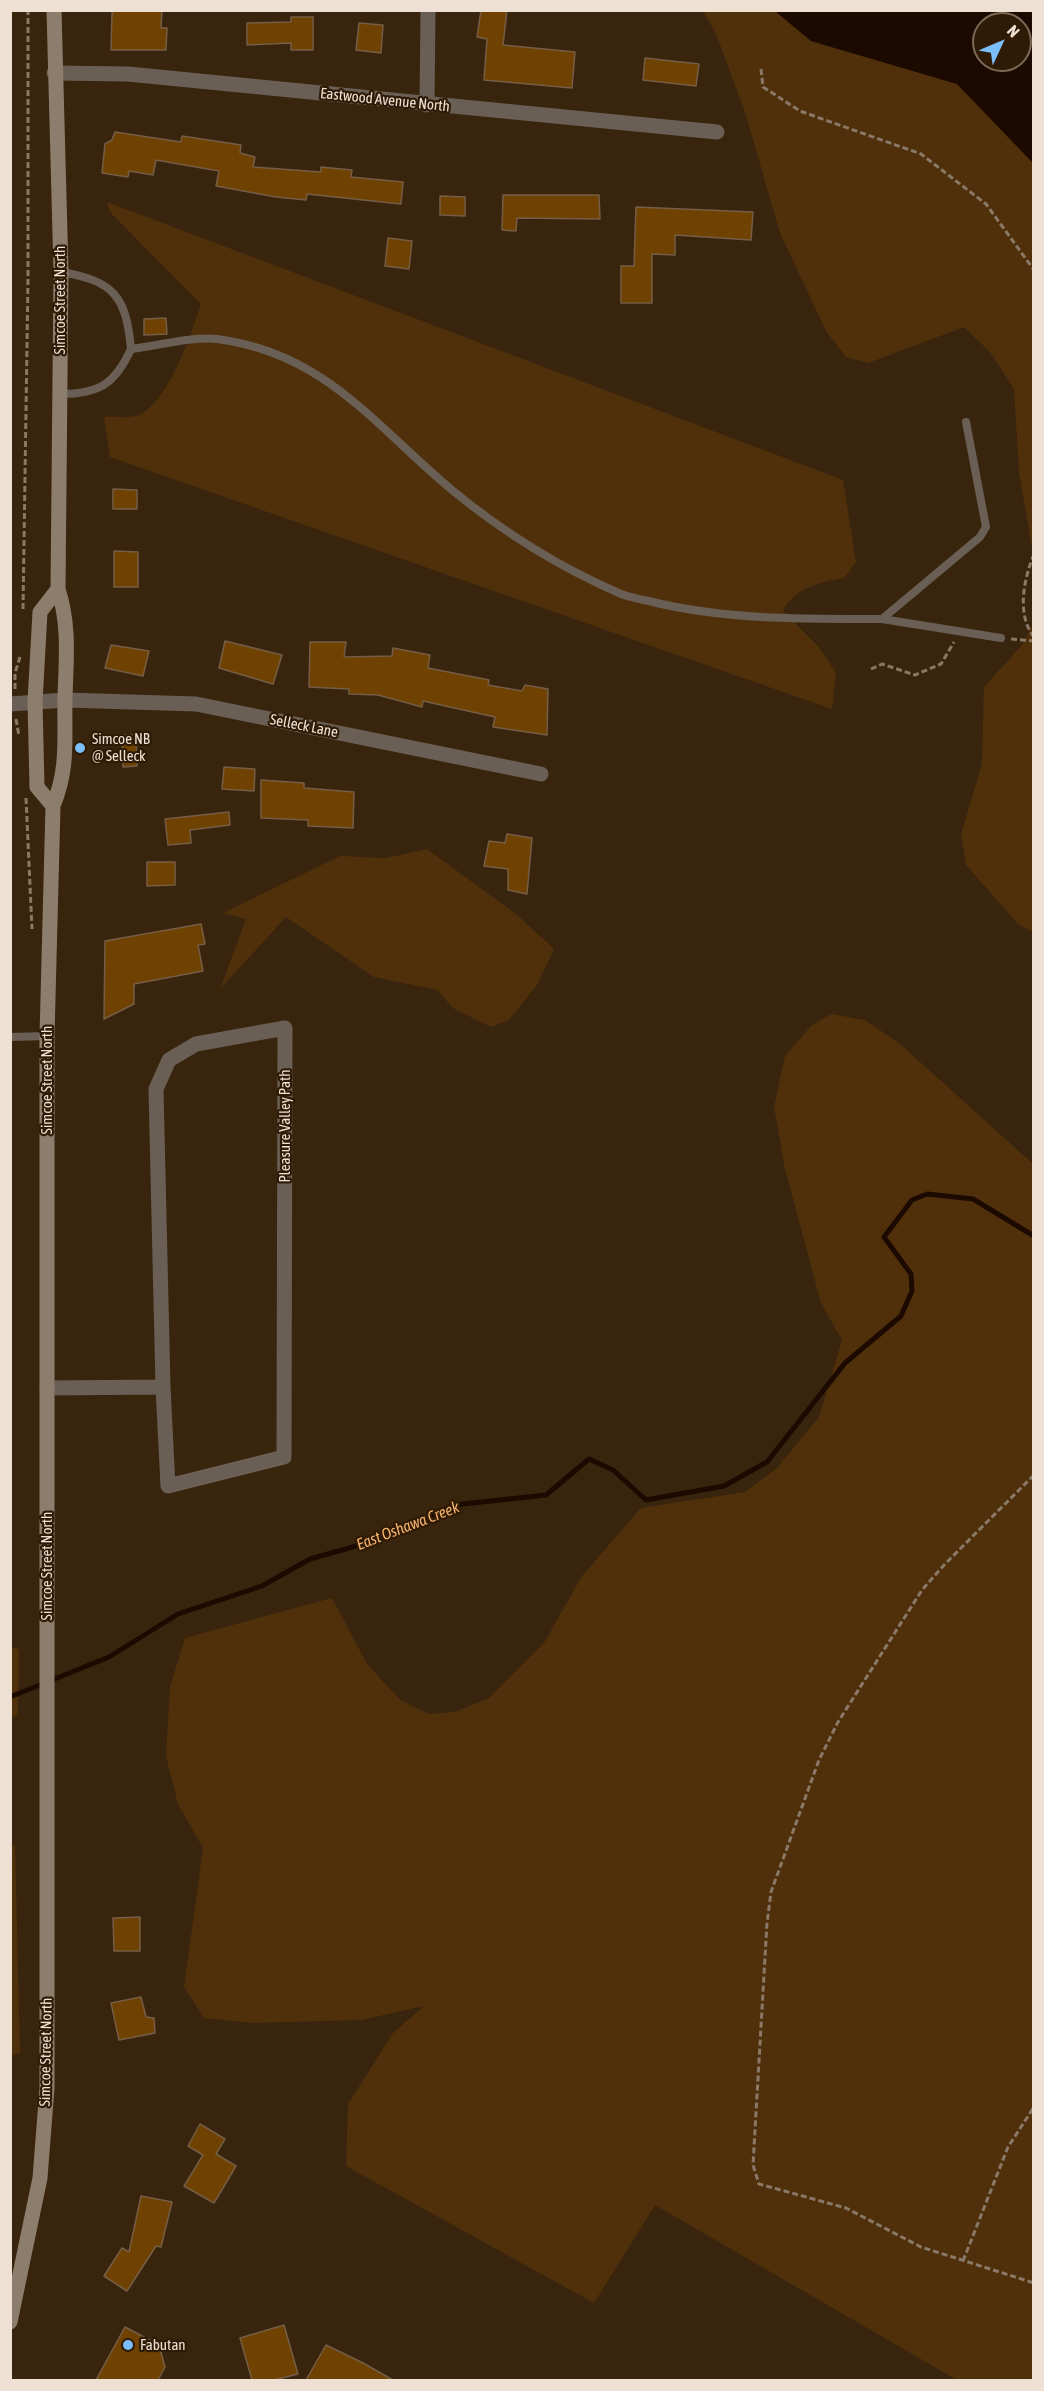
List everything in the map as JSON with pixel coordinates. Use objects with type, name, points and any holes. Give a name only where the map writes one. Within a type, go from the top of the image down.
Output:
[{"type":"main road","name":"Simcoe Street North","points":[[10,2322],[40,2178],[47,2088],[47,1036],[53,806],[63,782],[66,742],[64,700],[66,612],[58,589],[61,394],[54,10]]},
{"type":"main road","points":[[53,806],[38,787],[35,702],[40,612],[58,589]]},
{"type":"street","points":[[427,105],[428,10]]},
{"type":"street","name":"Eastwood Avenue North","points":[[54,73],[128,74],[717,132]]},
{"type":"street","name":"Selleck Lane","points":[[10,704],[64,700],[196,704],[541,774]]},
{"type":"street","name":"Pleasure Valley Path","points":[[285,1028],[284,1457],[168,1486],[163,1387],[156,1089],[169,1060],[196,1044],[285,1028]]},
{"type":"street","points":[[47,1388],[163,1387]]},
{"type":"lane","points":[[60,272],[83,276],[118,297],[128,316],[131,349],[111,381],[85,394],[61,394]]},
{"type":"lane","points":[[131,349],[214,339],[275,352],[304,366],[352,399],[451,489],[494,523],[551,558],[623,594],[680,608],[777,620],[882,619],[1001,638]]},
{"type":"lane","points":[[882,619],[980,537],[986,527],[966,422]]},
{"type":"lane","points":[[10,1037],[47,1036]]},
{"type":"path","points":[[761,69],[763,87],[800,111],[921,154],[951,175],[986,204],[1034,270]]},
{"type":"path","points":[[1034,554],[1028,567],[1023,610],[1028,630],[1034,639]]},
{"type":"path","points":[[871,669],[882,664],[915,675],[941,664],[961,631]]},
{"type":"path","points":[[1001,638],[1034,639]]},
{"type":"path","points":[[1034,1475],[922,1590],[838,1722],[819,1760],[771,1892],[767,1923],[753,2165],[759,2184],[804,2194],[846,2208],[921,2247],[1034,2283]]},
{"type":"path","points":[[963,2261],[1008,2147],[1034,2107]]},
{"type":"shaded area","points":[[703,11],[775,11],[811,41],[957,84],[1033,163],[1033,554],[1019,472],[1014,389],[990,352],[964,327],[868,363],[846,357],[826,331],[780,233],[745,112],[716,34]]},
{"type":"shaded area","points":[[775,11],[1033,11],[1033,163],[957,84],[811,41]]},
{"type":"shaded area","points":[[107,202],[843,480],[856,562],[844,578],[809,587],[794,597],[783,611],[819,647],[836,673],[832,709],[110,457],[104,417],[137,416],[152,405],[170,380],[178,364],[201,304],[110,212]]},
{"type":"shaded area","points":[[1033,624],[1034,932],[1018,924],[966,865],[961,834],[982,764],[984,687],[1022,645]]},
{"type":"shaded area","points":[[427,849],[516,914],[554,949],[537,985],[509,1020],[491,1027],[453,1008],[437,990],[374,977],[286,917],[220,989],[246,919],[223,913],[340,856],[386,858]]},
{"type":"shaded area","points":[[831,1014],[865,1020],[899,1043],[1033,1164],[1033,2380],[957,2380],[655,2205],[594,2303],[346,2166],[348,2104],[393,2033],[424,2006],[361,2020],[253,2023],[204,2018],[184,1987],[203,1848],[178,1804],[166,1756],[170,1687],[185,1638],[332,1598],[367,1664],[400,1700],[429,1714],[455,1712],[489,1698],[544,1643],[582,1576],[641,1508],[745,1492],[777,1468],[819,1417],[842,1340],[821,1303],[785,1169],[774,1107],[785,1056],[811,1026]]},
{"type":"shaded area","points":[[11,1648],[19,1649],[18,1715],[11,1718]]},
{"type":"shaded area","points":[[15,1845],[20,2053],[11,2056],[10,1847]]},
{"type":"building","points":[[116,10],[162,10],[161,28],[167,28],[166,50],[111,50],[112,13]]},
{"type":"building","points":[[481,10],[507,10],[503,45],[575,52],[572,88],[484,80],[487,39],[477,37]]},
{"type":"building","points":[[291,17],[313,17],[313,50],[291,50],[291,43],[247,45],[247,23],[291,22]]},
{"type":"building","points":[[359,23],[383,25],[381,53],[356,50]]},
{"type":"building","points":[[645,58],[699,64],[696,86],[643,80]]},
{"type":"building","points":[[115,132],[181,142],[182,136],[241,145],[240,153],[255,157],[253,167],[321,172],[321,167],[352,170],[351,177],[403,182],[401,204],[307,194],[306,200],[276,197],[216,186],[219,171],[156,160],[153,175],[129,171],[128,177],[102,173],[105,144],[112,140]]},
{"type":"building","points":[[503,195],[599,195],[600,219],[517,218],[516,231],[502,230]]},
{"type":"building","points":[[440,196],[465,197],[465,216],[440,215]]},
{"type":"building","points":[[636,207],[753,212],[751,240],[675,235],[675,255],[652,254],[652,303],[621,303],[621,266],[634,266]]},
{"type":"building","points":[[388,238],[412,241],[409,269],[385,266]]},
{"type":"building","points":[[166,318],[167,334],[144,335],[144,319]]},
{"type":"building","points":[[113,489],[137,490],[137,509],[113,509]]},
{"type":"building","points":[[114,551],[138,552],[138,587],[114,587]]},
{"type":"building","points":[[225,641],[282,655],[273,684],[219,668]]},
{"type":"building","points":[[310,642],[346,642],[344,657],[392,656],[393,648],[430,655],[428,668],[489,680],[488,685],[522,691],[525,685],[548,689],[547,735],[493,727],[495,717],[423,701],[422,707],[378,695],[349,694],[349,689],[309,687]]},
{"type":"building","points":[[111,645],[149,651],[143,676],[105,668]]},
{"type":"building","points":[[122,735],[136,735],[137,766],[123,767]]},
{"type":"building","points":[[224,767],[255,769],[254,791],[222,789]]},
{"type":"building","points":[[261,780],[304,783],[304,788],[354,792],[353,828],[308,826],[308,820],[261,818]]},
{"type":"building","points":[[229,812],[230,825],[190,830],[191,843],[168,845],[165,819]]},
{"type":"building","points":[[507,834],[532,838],[527,894],[508,890],[508,869],[484,866],[489,841],[505,843]]},
{"type":"building","points":[[147,862],[175,862],[175,885],[147,886]]},
{"type":"building","points":[[201,924],[205,944],[198,945],[203,971],[134,984],[134,1004],[104,1019],[105,941]]},
{"type":"building","points":[[140,1917],[140,1951],[114,1951],[113,1918]]},
{"type":"building","points":[[141,1997],[146,2017],[154,2018],[155,2033],[119,2040],[111,2003]]},
{"type":"building","points":[[200,2124],[225,2139],[216,2154],[236,2166],[214,2203],[184,2186],[203,2155],[188,2146]]},
{"type":"building","points":[[141,2196],[172,2202],[161,2247],[156,2246],[127,2291],[104,2276],[122,2248],[129,2252]]},
{"type":"building","points":[[284,2325],[298,2374],[274,2380],[252,2380],[240,2338]]},
{"type":"building","points":[[125,2327],[159,2345],[165,2367],[158,2380],[96,2380]]},
{"type":"building","points":[[326,2345],[363,2363],[393,2380],[306,2380]]},
{"type":"waterway","name":"East Oshawa Creek","points":[[10,1697],[109,1657],[178,1614],[262,1586],[310,1559],[374,1541],[454,1505],[546,1495],[589,1459],[613,1470],[646,1500],[724,1486],[767,1462],[845,1363],[901,1316],[912,1291],[911,1274],[884,1237],[912,1200],[927,1194],[973,1199],[1034,1236]]},
{"type":"place","name":"Simcoe NB @ Selleck","points":[[80,748]]},
{"type":"place","name":"Fabutan","points":[[128,2345]]}]
